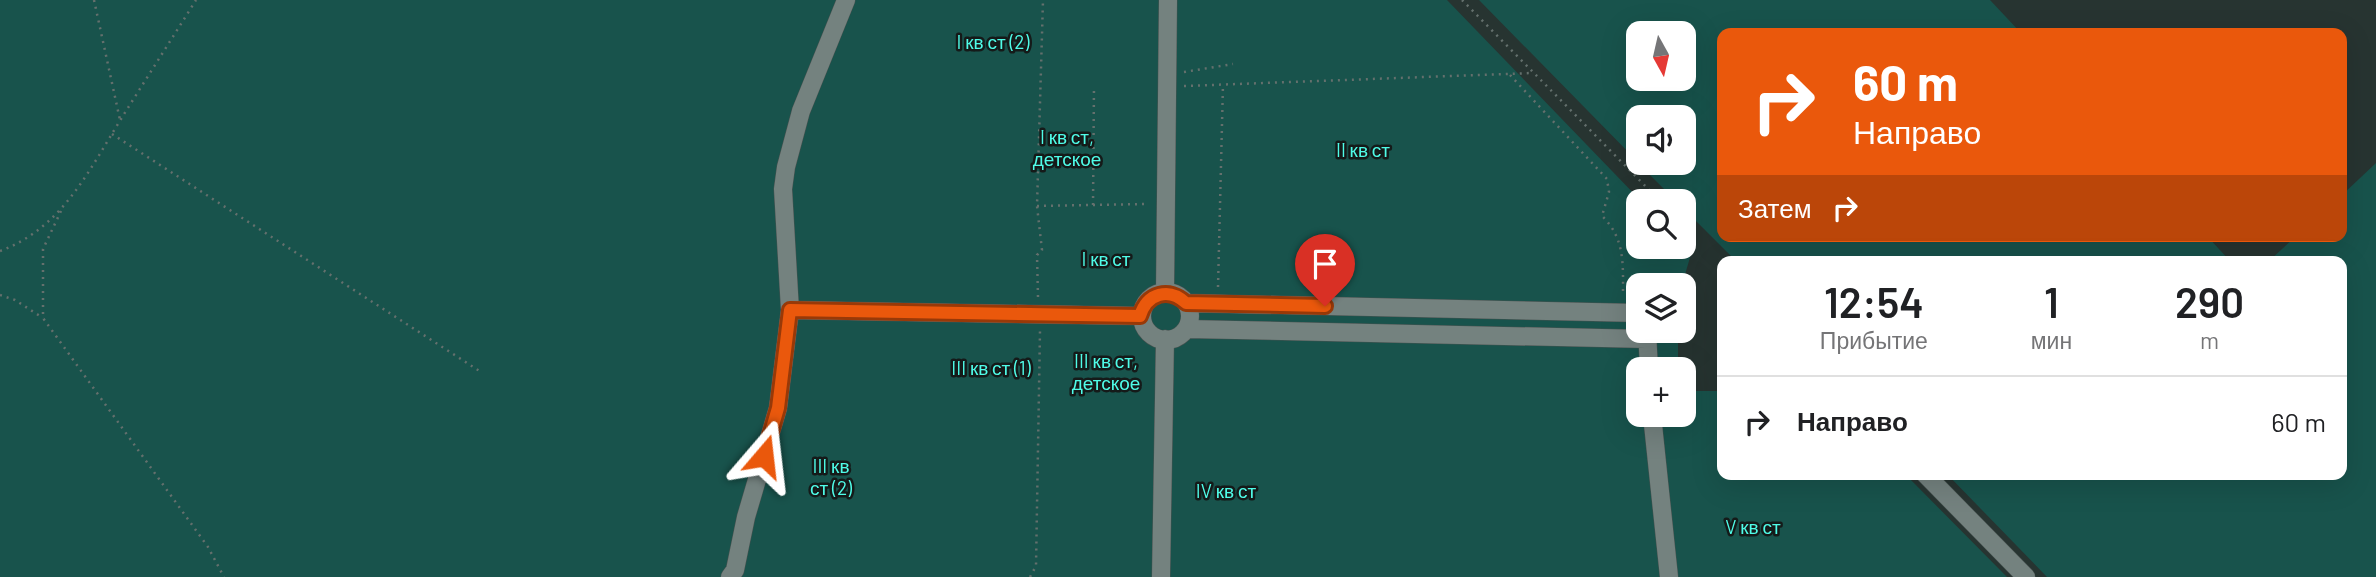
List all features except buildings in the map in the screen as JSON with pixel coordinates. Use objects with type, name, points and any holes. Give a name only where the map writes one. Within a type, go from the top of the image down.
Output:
[{"type":"street","points":[[737,575],[746,517],[778,408],[790,310],[783,190],[786,167],[801,111],[846,0]]},
{"type":"street","points":[[1165,293],[1168,0]]},
{"type":"street","points":[[1165,293],[1178,296],[1186,303],[1190,316],[1187,330],[1179,337],[1165,339],[1146,331],[1140,316],[1143,307],[1152,297],[1165,293]]},
{"type":"street","points":[[1186,303],[1626,313]]},
{"type":"street","points":[[790,310],[1140,316]]},
{"type":"street","points":[[1187,330],[1626,335]]},
{"type":"street","points":[[1161,577],[1165,339]]},
{"type":"street","points":[[1653,427],[1669,577]]},
{"type":"street","points":[[1931,480],[2026,577]]},
{"type":"path","points":[[94,0],[120,120]]},
{"type":"path","points":[[0,251],[34,234],[61,211],[89,176],[120,120],[196,0]]},
{"type":"path","points":[[1030,577],[1036,566],[1039,315],[1037,255],[1042,250],[1037,206],[1042,0]]},
{"type":"path","points":[[1462,0],[1648,189]]},
{"type":"path","points":[[1167,79],[1206,71],[1214,66],[1233,64]]},
{"type":"path","points":[[1167,79],[1223,84],[1532,73]]},
{"type":"path","points":[[1510,74],[1607,178],[1609,192],[1602,216],[1615,229],[1621,243],[1626,278]]},
{"type":"path","points":[[1217,304],[1223,84]]},
{"type":"path","points":[[1093,205],[1094,86]]},
{"type":"path","points":[[112,134],[481,372]]},
{"type":"path","points":[[1037,206],[1166,204]]},
{"type":"path","points":[[43,318],[43,249],[61,211]]},
{"type":"path","points":[[0,295],[15,300],[43,318],[208,547],[224,577]]},
{"type":"green space","points":[[0,0],[1447,0],[1629,189],[1626,189],[1626,259],[1690,259],[1685,273],[1626,273],[1626,343],[1678,343],[1678,357],[1626,357],[1626,427],[1696,427],[1696,391],[1717,391],[1717,480],[1911,480],[2007,577],[0,577]]},
{"type":"green space","points":[[1479,0],[1990,0],[2016,28],[1717,28],[1717,242],[1696,221],[1696,189],[1664,189],[1650,175],[1696,175],[1696,105],[1626,105],[1626,150]]},
{"type":"green space","points":[[2376,163],[2376,577],[2047,577],[1953,480],[2347,480],[2347,256],[2274,256],[2290,242],[2347,242],[2347,190]]},
{"type":"green space","points":[[1717,242],[2213,242],[2225,256],[1731,256]]},
{"type":"route","points":[[764,456],[778,408],[790,310],[1140,316],[1143,307],[1152,297],[1165,293],[1178,296],[1186,303],[1325,306]]},
{"type":"park label","name":"I кв ст (2)","points":[[993,41]]},
{"type":"park label","name":"I кв ст, детское","points":[[1067,147]]},
{"type":"park label","name":"II кв ст","points":[[1363,149]]},
{"type":"park label","name":"I кв ст","points":[[1106,258]]},
{"type":"park label","name":"III кв ст (1)","points":[[991,367]]},
{"type":"park label","name":"III кв ст, детское","points":[[1106,371]]},
{"type":"park label","name":"III кв ст (2)","points":[[831,476]]},
{"type":"park label","name":"IV кв ст","points":[[1226,490]]},
{"type":"park label","name":"V кв ст","points":[[1753,526]]}]
